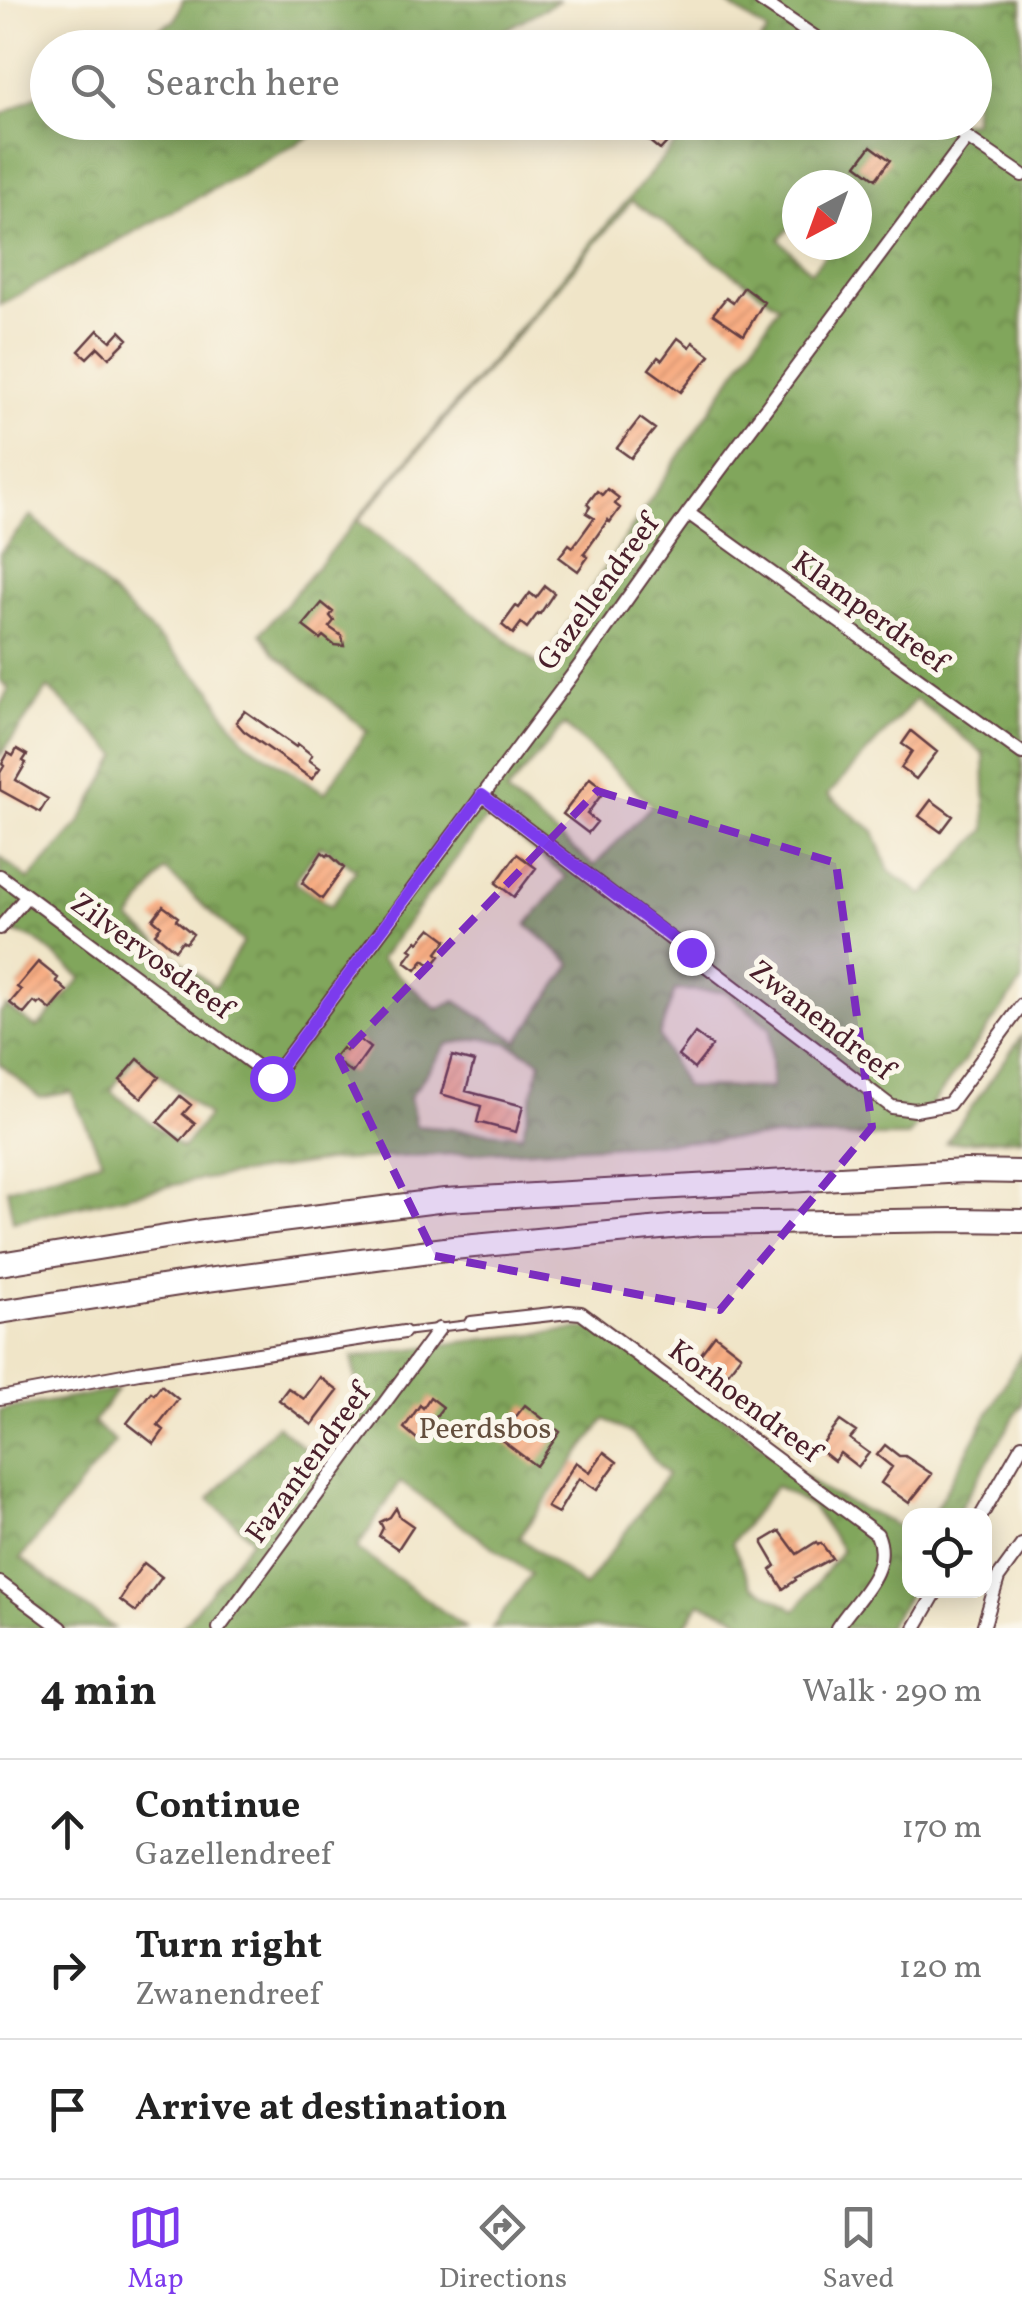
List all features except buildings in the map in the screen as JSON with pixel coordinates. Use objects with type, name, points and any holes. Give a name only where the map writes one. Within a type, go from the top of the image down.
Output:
[{"type":"highway","points":[[0,1264],[196,1232],[445,1200],[965,1170],[1022,1172]]},
{"type":"highway","points":[[0,1312],[453,1248],[702,1224],[1022,1222]]},
{"type":"street","points":[[760,0],[805,30]]},
{"type":"street","name":"Gazellendreef","points":[[272,1078],[966,140]]},
{"type":"street","points":[[970,140],[1022,175]]},
{"type":"street","name":"Klamperdreef","points":[[688,513],[1022,754]]},
{"type":"street","name":"Zwanendreef","points":[[482,795],[892,1108],[915,1110],[950,1104],[1022,1004]]},
{"type":"street","name":"Zilvervosdreef","points":[[0,876],[272,1078]]},
{"type":"street","points":[[0,928],[27,896]]},
{"type":"street","name":"Korhoendreef","points":[[470,1324],[582,1313],[877,1534],[882,1563],[836,1628]]},
{"type":"street","name":"Fazantendreef","points":[[219,1628],[438,1329]]},
{"type":"street","points":[[0,1398],[139,1372],[404,1332]]},
{"type":"street","points":[[985,1508],[1022,1445]]},
{"type":"street","points":[[986,1627],[998,1578],[1022,1545]]},
{"type":"street","points":[[0,1583],[61,1628]]},
{"type":"street","points":[[915,1628],[932,1598]]},
{"type":"lane","points":[[404,1332],[470,1324]]},
{"type":"highlighted area","points":[[597,791],[836,863],[872,1127],[720,1310],[435,1256],[339,1058]]},
{"type":"green space","points":[[183,0],[560,0],[504,30],[156,30],[175,20]]},
{"type":"green space","points":[[722,0],[1022,0],[1022,982],[908,1137],[771,1137],[326,1161],[192,1181],[13,1221],[7,1189],[102,1160],[71,1092],[40,1098],[0,1064],[0,1013],[6,1006],[37,1028],[82,978],[36,940],[0,927],[0,857],[29,880],[79,824],[118,755],[48,688],[0,756],[0,705],[9,689],[0,680],[0,553],[31,515],[211,689],[246,742],[325,793],[367,731],[274,653],[261,633],[679,140],[992,140],[992,30],[765,30]],"holes":[[[632,201],[779,306],[540,666],[358,521]],[[916,699],[984,754],[986,829],[923,895],[889,871],[874,831],[828,795]],[[564,725],[652,805],[594,866],[506,793]],[[489,815],[566,877],[527,925],[572,964],[518,1041],[456,1001],[437,1009],[380,959]],[[321,845],[356,870],[331,906],[294,882]],[[165,870],[243,942],[215,988],[130,920]],[[675,990],[726,992],[770,1028],[772,1088],[685,1087],[659,1036]],[[485,1038],[507,1043],[541,1061],[522,1135],[416,1126],[410,1097],[447,1044]],[[135,1054],[208,1116],[182,1148],[111,1091]]]},
{"type":"green space","points":[[30,99],[30,140],[304,140],[0,305],[0,116]]},
{"type":"green space","points":[[1022,1036],[1022,1138],[946,1143]]},
{"type":"green space","name":"Peerdsbos","points":[[603,1327],[826,1492],[902,1528],[902,1598],[906,1598],[887,1628],[752,1628],[735,1616],[700,1603],[684,1628],[492,1628],[531,1574],[400,1482],[357,1549],[466,1628],[181,1628],[252,1539],[209,1499],[277,1425],[315,1457],[359,1402],[352,1357]],"holes":[[[605,1419],[633,1435],[667,1475],[585,1587],[519,1537]],[[776,1486],[812,1507],[842,1550],[796,1610],[752,1585],[732,1543]]]},
{"type":"green space","points":[[1022,1352],[1022,1404],[960,1508],[936,1508]]},
{"type":"green space","points":[[117,1390],[93,1423],[115,1442],[21,1558],[114,1628],[0,1628],[0,1410]]},
{"type":"route","points":[[272,1078],[482,795],[691,952]]}]
